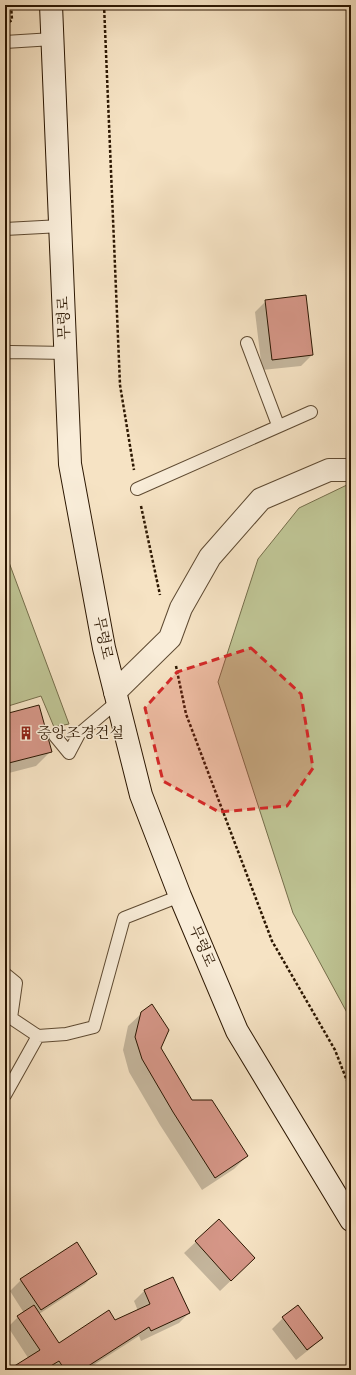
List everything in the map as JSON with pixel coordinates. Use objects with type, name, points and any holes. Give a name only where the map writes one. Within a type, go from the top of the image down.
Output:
[{"type":"main road","name":"무령로","points":[[51,5],[70,464],[104,648],[141,795],[180,896],[237,1031],[351,1220]]},
{"type":"main road","points":[[117,697],[170,638],[181,608],[210,557],[261,499],[329,470],[351,470]]},
{"type":"lane","points":[[5,42],[53,39]]},
{"type":"lane","points":[[5,229],[61,226]]},
{"type":"lane","points":[[247,343],[278,425]]},
{"type":"lane","points":[[5,353],[66,353]]},
{"type":"lane","points":[[137,489],[278,425],[311,412]]},
{"type":"lane","points":[[55,736],[69,752],[79,734],[117,697]]},
{"type":"lane","points":[[5,974],[16,983],[11,1018],[38,1036],[66,1034],[94,1027],[124,918],[180,896]]},
{"type":"lane","points":[[5,1095],[38,1036]]},
{"type":"path","points":[[5,24],[12,20],[11,5]]},
{"type":"highlighted area","points":[[251,648],[301,694],[313,768],[287,806],[219,812],[163,781],[145,708],[177,672]]},
{"type":"green space","points":[[351,483],[351,1020],[293,913],[218,682],[258,559],[299,508]]},
{"type":"green space","points":[[5,557],[7,557],[69,724],[54,727],[41,696],[5,707]]},
{"type":"building","points":[[306,295],[313,355],[272,360],[265,300]]},
{"type":"building","name":"중앙조경건설","points":[[39,705],[52,752],[5,764],[5,714]]},
{"type":"building","points":[[152,1004],[169,1030],[161,1048],[192,1100],[212,1100],[248,1156],[215,1178],[173,1112],[142,1059],[135,1037],[141,1012]]},
{"type":"building","points":[[219,1219],[255,1258],[231,1281],[195,1241]]},
{"type":"building","points":[[77,1242],[97,1274],[41,1310],[20,1279]]},
{"type":"building","points":[[173,1277],[190,1313],[151,1331],[149,1327],[82,1370],[65,1370],[59,1361],[44,1370],[8,1370],[40,1350],[17,1316],[34,1305],[59,1343],[109,1310],[115,1320],[150,1304],[144,1290]]},
{"type":"building","points":[[298,1305],[323,1338],[307,1350],[282,1317]]},
{"type":"place","name":"중앙조경건설","points":[[26,733]]}]
